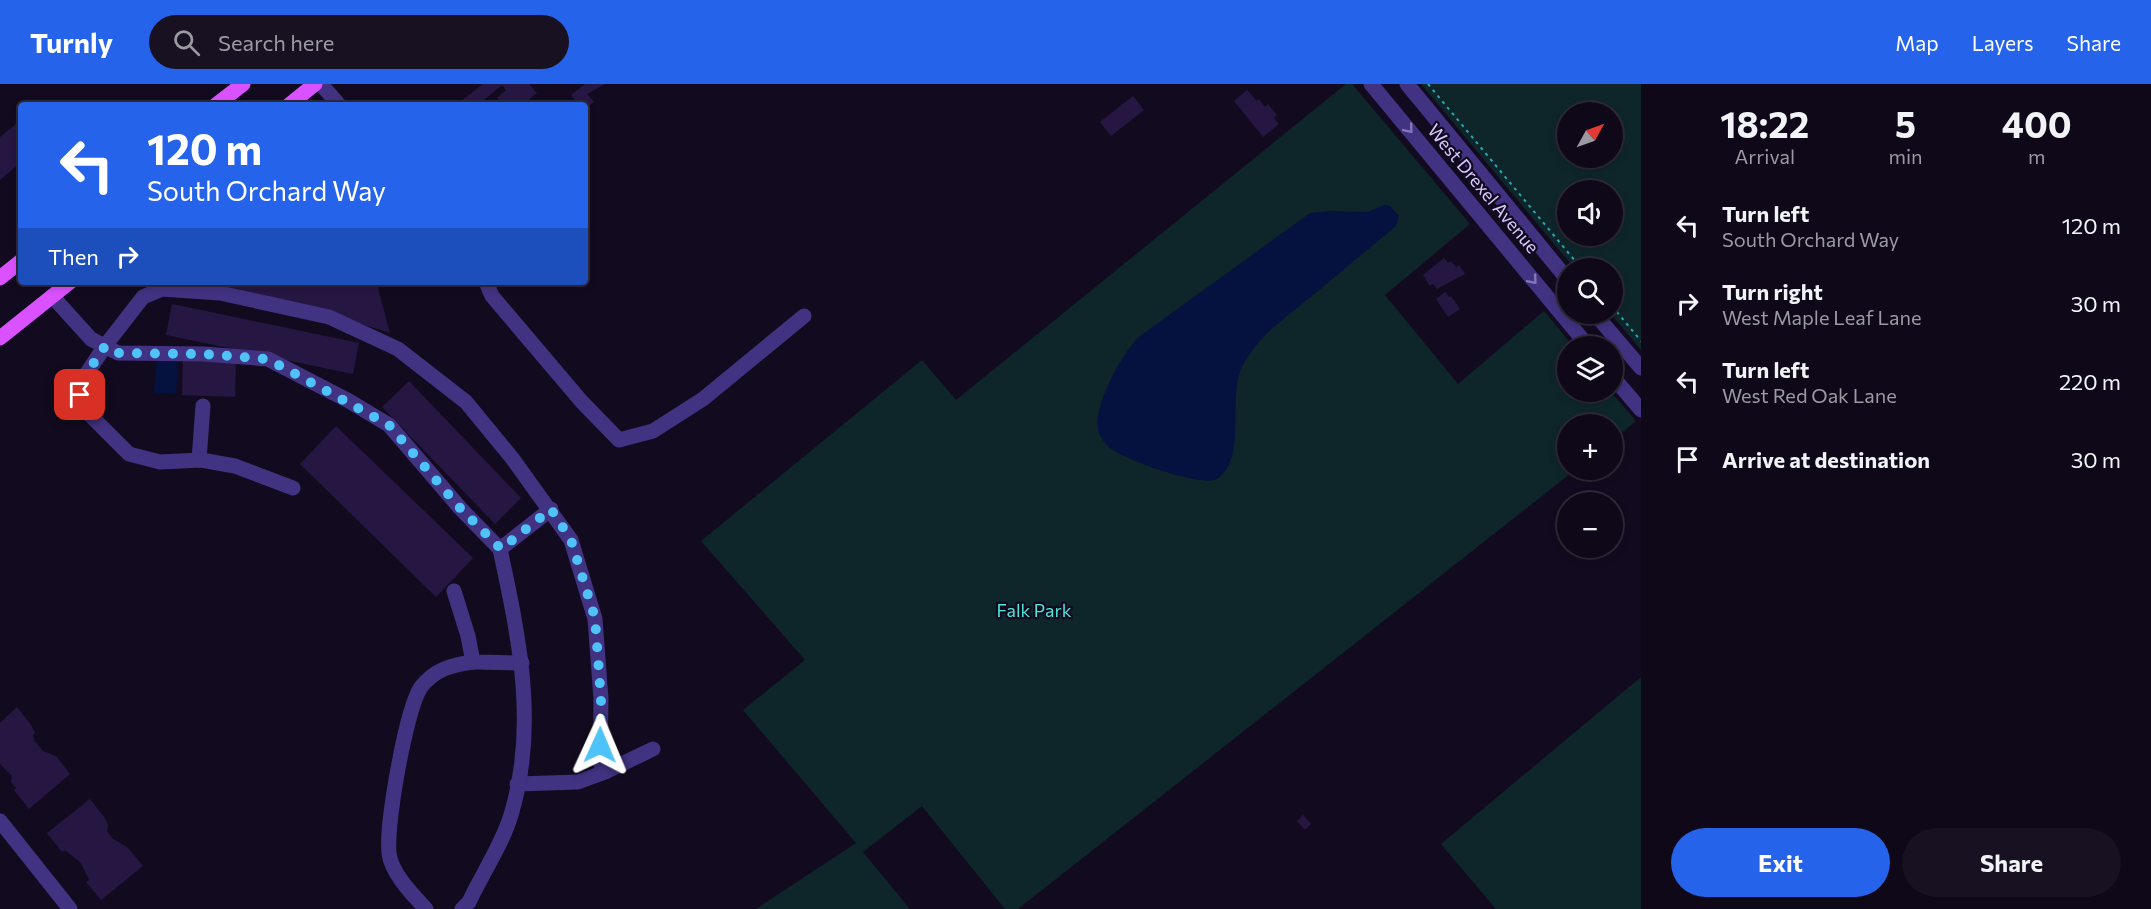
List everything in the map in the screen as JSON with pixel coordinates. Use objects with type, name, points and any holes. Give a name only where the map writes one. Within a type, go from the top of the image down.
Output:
[{"type":"main road","points":[[220,102],[243,84]]},
{"type":"main road","points":[[293,102],[315,84]]},
{"type":"main road","points":[[0,278],[18,263]]},
{"type":"main road","points":[[0,338],[66,285]]},
{"type":"street","points":[[321,84],[336,102]]},
{"type":"street","name":"West Drexel Avenue","points":[[1371,84],[1580,336]]},
{"type":"street","name":"West Drexel Avenue","points":[[1407,84],[1557,267]]},
{"type":"street","points":[[1517,261],[1538,244]]},
{"type":"street","points":[[487,285],[492,296],[582,402],[619,440],[653,431],[703,399],[804,316]]},
{"type":"street","points":[[293,488],[235,466],[199,460],[160,462],[129,454],[87,412],[80,395],[81,382],[105,346],[143,297],[162,289],[220,293],[329,317],[398,350],[466,402],[551,509],[571,540],[595,618],[601,699],[600,762],[604,772]]},
{"type":"street","points":[[52,296],[91,339],[118,353],[204,354],[267,359],[389,425],[460,508],[501,549],[522,663],[526,739],[510,816],[469,902],[462,909]]},
{"type":"street","points":[[1603,324],[1641,369]]},
{"type":"street","points":[[1623,389],[1641,411]]},
{"type":"street","points":[[199,460],[203,406]]},
{"type":"street","points":[[501,549],[551,509]]},
{"type":"street","points":[[454,591],[468,636],[472,662]]},
{"type":"street","points":[[426,909],[399,876],[389,854],[393,806],[412,704],[432,675],[449,665],[472,662],[522,663]]},
{"type":"street","points":[[517,784],[578,782],[653,749]]},
{"type":"street","points":[[0,822],[70,909]]},
{"type":"path","points":[[1428,84],[1573,258]]},
{"type":"path","points":[[1623,319],[1641,341]]},
{"type":"green space","name":"Falk Park","points":[[1346,84],[1352,84],[1470,224],[1385,295],[1458,384],[1544,311],[1565,336],[1557,336],[1557,402],[1620,402],[1636,421],[1623,432],[1623,414],[1557,414],[1557,480],[1562,480],[1018,909],[1005,909],[922,806],[863,852],[910,909],[756,909],[856,843],[743,710],[805,660],[701,541],[922,360],[956,400]]},
{"type":"green space","points":[[1421,84],[1641,84],[1641,350],[1619,324],[1623,324],[1623,258],[1566,258]]},
{"type":"green space","points":[[1641,677],[1641,909],[1496,909],[1441,844]]},
{"type":"shaded area","points":[[1385,205],[1390,206],[1399,216],[1396,226],[1273,328],[1248,356],[1238,380],[1235,443],[1232,457],[1226,469],[1217,479],[1196,480],[1163,471],[1130,459],[1105,443],[1099,433],[1097,423],[1099,410],[1117,367],[1140,336],[1310,213],[1367,212]]},
{"type":"shaded area","points":[[157,358],[178,360],[176,394],[154,393]]},
{"type":"building","points":[[483,84],[529,84],[537,93],[526,102],[500,102],[497,98],[506,90],[502,85],[482,102],[460,102]]},
{"type":"building","points":[[585,84],[605,84],[587,94],[594,102],[588,107],[588,102],[577,102],[571,95]]},
{"type":"building","points":[[1247,90],[1265,107],[1268,104],[1277,115],[1274,118],[1279,124],[1263,137],[1234,101]]},
{"type":"building","points":[[1133,96],[1144,110],[1111,136],[1100,122]]},
{"type":"building","points":[[18,122],[18,165],[0,180],[0,137]]},
{"type":"building","points":[[1444,258],[1456,267],[1459,265],[1465,274],[1437,289],[1433,284],[1430,286],[1423,275]]},
{"type":"building","points":[[218,285],[377,285],[390,333],[292,302]]},
{"type":"building","points":[[1445,292],[1449,297],[1451,296],[1460,309],[1448,317],[1436,299]]},
{"type":"building","points":[[172,304],[359,343],[353,374],[166,335]]},
{"type":"building","points":[[183,360],[236,362],[235,397],[182,395]]},
{"type":"building","points":[[409,381],[521,498],[495,524],[382,407]]},
{"type":"building","points":[[336,426],[473,558],[436,597],[300,464]]},
{"type":"building","points":[[17,707],[31,725],[35,733],[34,740],[43,751],[56,756],[70,774],[29,809],[14,790],[16,788],[11,782],[12,776],[0,764],[0,723]]},
{"type":"building","points":[[90,799],[108,824],[107,831],[112,838],[128,848],[143,866],[101,900],[86,882],[89,880],[81,863],[65,850],[62,852],[47,833]]},
{"type":"building","points":[[1303,815],[1311,824],[1305,830],[1297,821]]},
{"type":"route","points":[[80,395],[81,382],[105,346],[118,353],[204,354],[267,359],[349,401],[389,425],[460,508],[501,549],[551,509],[571,540],[595,618],[601,699],[600,745]]}]
